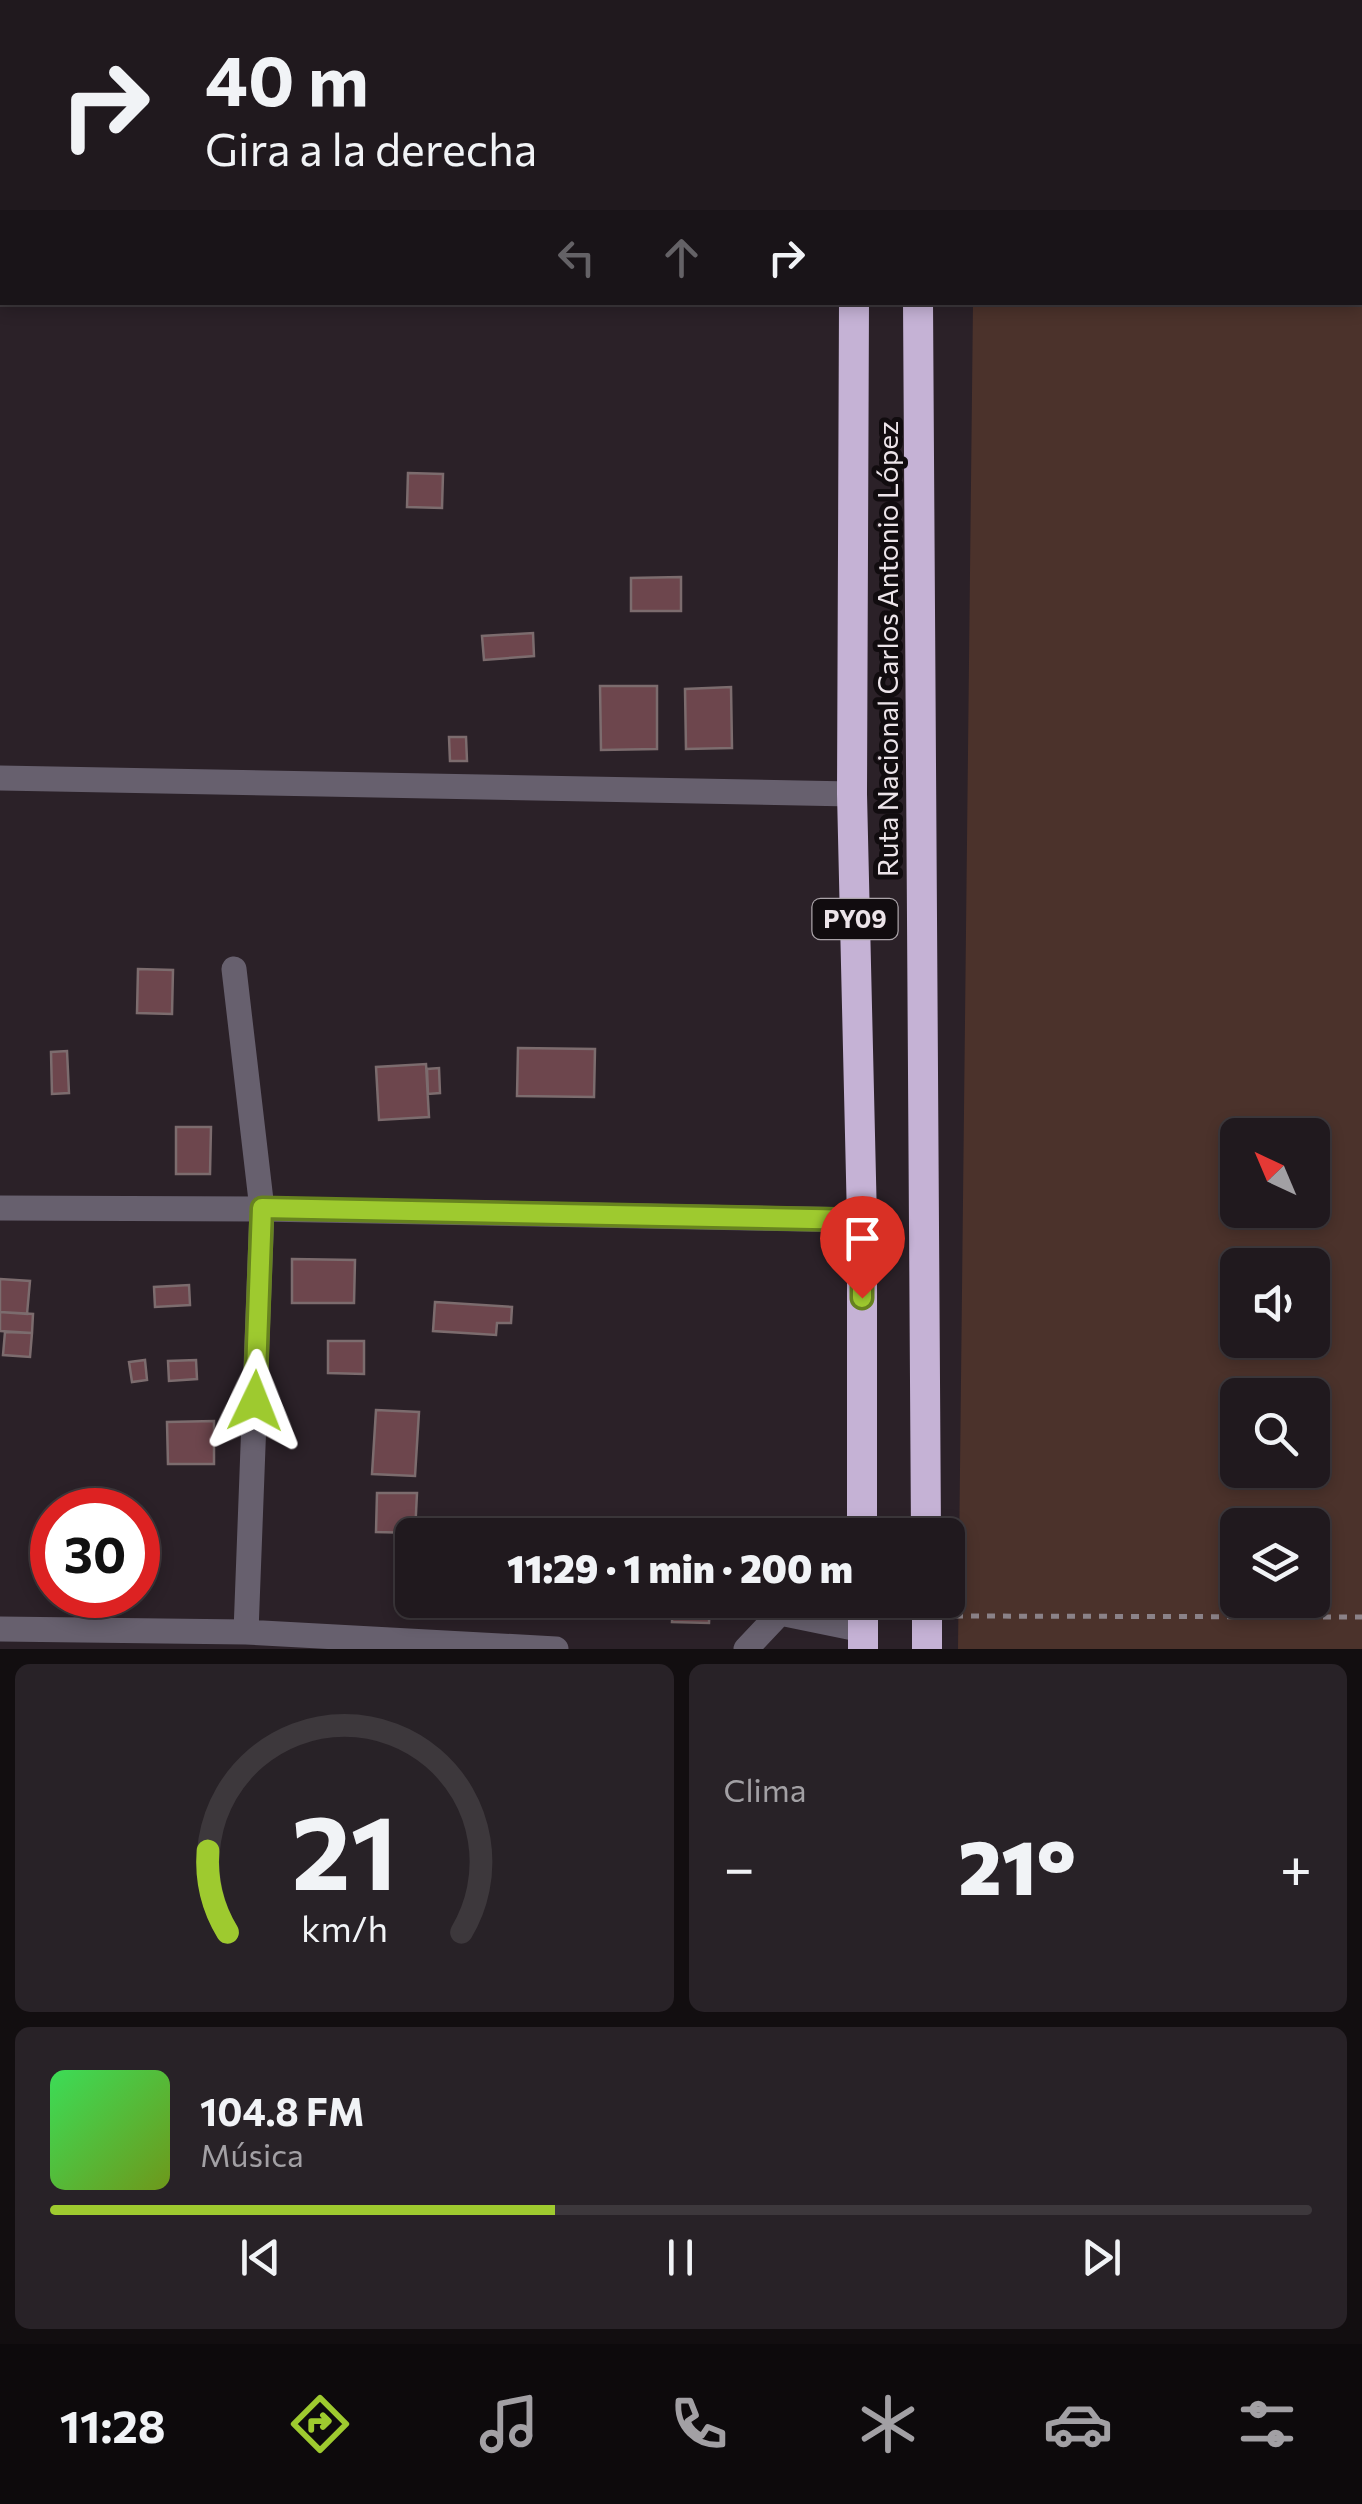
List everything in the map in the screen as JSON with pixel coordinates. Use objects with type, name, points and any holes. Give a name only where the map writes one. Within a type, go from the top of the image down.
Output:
[{"type":"highway","name":"PY09","points":[[854,305],[852,794],[862,1220],[862,1518]]},
{"type":"highway","name":"Ruta Nacional Carlos Antonio López","points":[[918,305],[926,1518]]},
{"type":"street","points":[[0,778],[852,794]]},
{"type":"street","points":[[234,969],[262,1208],[246,1632]]},
{"type":"street","points":[[0,1208],[262,1208],[862,1220]]},
{"type":"street","points":[[746,1649],[780,1613],[863,1626]]},
{"type":"street","points":[[0,1629],[246,1632],[556,1649]]},
{"type":"path","points":[[927,1622],[958,1615],[1362,1618]]},
{"type":"shaded area","points":[[973,305],[1362,305],[1362,1649],[958,1649],[958,1618],[965,1618],[965,1518],[959,1518]]},
{"type":"building","points":[[408,473],[443,474],[442,508],[407,507]]},
{"type":"building","points":[[681,577],[681,611],[631,611],[631,578]]},
{"type":"building","points":[[533,633],[534,656],[484,660],[482,636]]},
{"type":"building","points":[[600,686],[657,686],[657,749],[601,750]]},
{"type":"building","points":[[731,687],[732,748],[686,749],[685,689]]},
{"type":"building","points":[[449,737],[466,737],[467,761],[450,761]]},
{"type":"building","points":[[138,969],[173,970],[172,1014],[137,1013]]},
{"type":"building","points":[[518,1048],[595,1049],[594,1097],[517,1096]]},
{"type":"building","points":[[67,1051],[69,1093],[52,1094],[51,1052]]},
{"type":"building","points":[[426,1064],[429,1117],[379,1120],[376,1067]]},
{"type":"building","points":[[439,1068],[440,1093],[428,1094],[427,1069]]},
{"type":"building","points":[[176,1127],[211,1127],[210,1174],[176,1174]]},
{"type":"building","points":[[292,1259],[355,1260],[354,1303],[292,1303]]},
{"type":"building","points":[[0,1279],[30,1281],[27,1314],[0,1312]]},
{"type":"building","points":[[189,1285],[190,1305],[155,1307],[154,1287]]},
{"type":"building","points":[[435,1302],[512,1307],[511,1323],[497,1323],[496,1335],[433,1331]]},
{"type":"building","points":[[0,1312],[33,1314],[32,1333],[0,1331]]},
{"type":"building","points":[[5,1332],[32,1333],[30,1357],[3,1355]]},
{"type":"building","points":[[328,1341],[364,1341],[364,1374],[328,1373]]},
{"type":"building","points":[[145,1360],[147,1380],[132,1382],[129,1362]]},
{"type":"building","points":[[196,1360],[197,1379],[169,1381],[168,1361]]},
{"type":"building","points":[[376,1410],[419,1412],[415,1476],[372,1474]]},
{"type":"building","points":[[214,1421],[214,1464],[168,1464],[167,1422]]},
{"type":"building","points":[[377,1493],[417,1493],[416,1518],[395,1518],[395,1532],[376,1532]]},
{"type":"building","points":[[672,1618],[709,1618],[709,1623],[672,1622]]},
{"type":"route","points":[[255,1401],[262,1208],[862,1220],[862,1298]]}]
